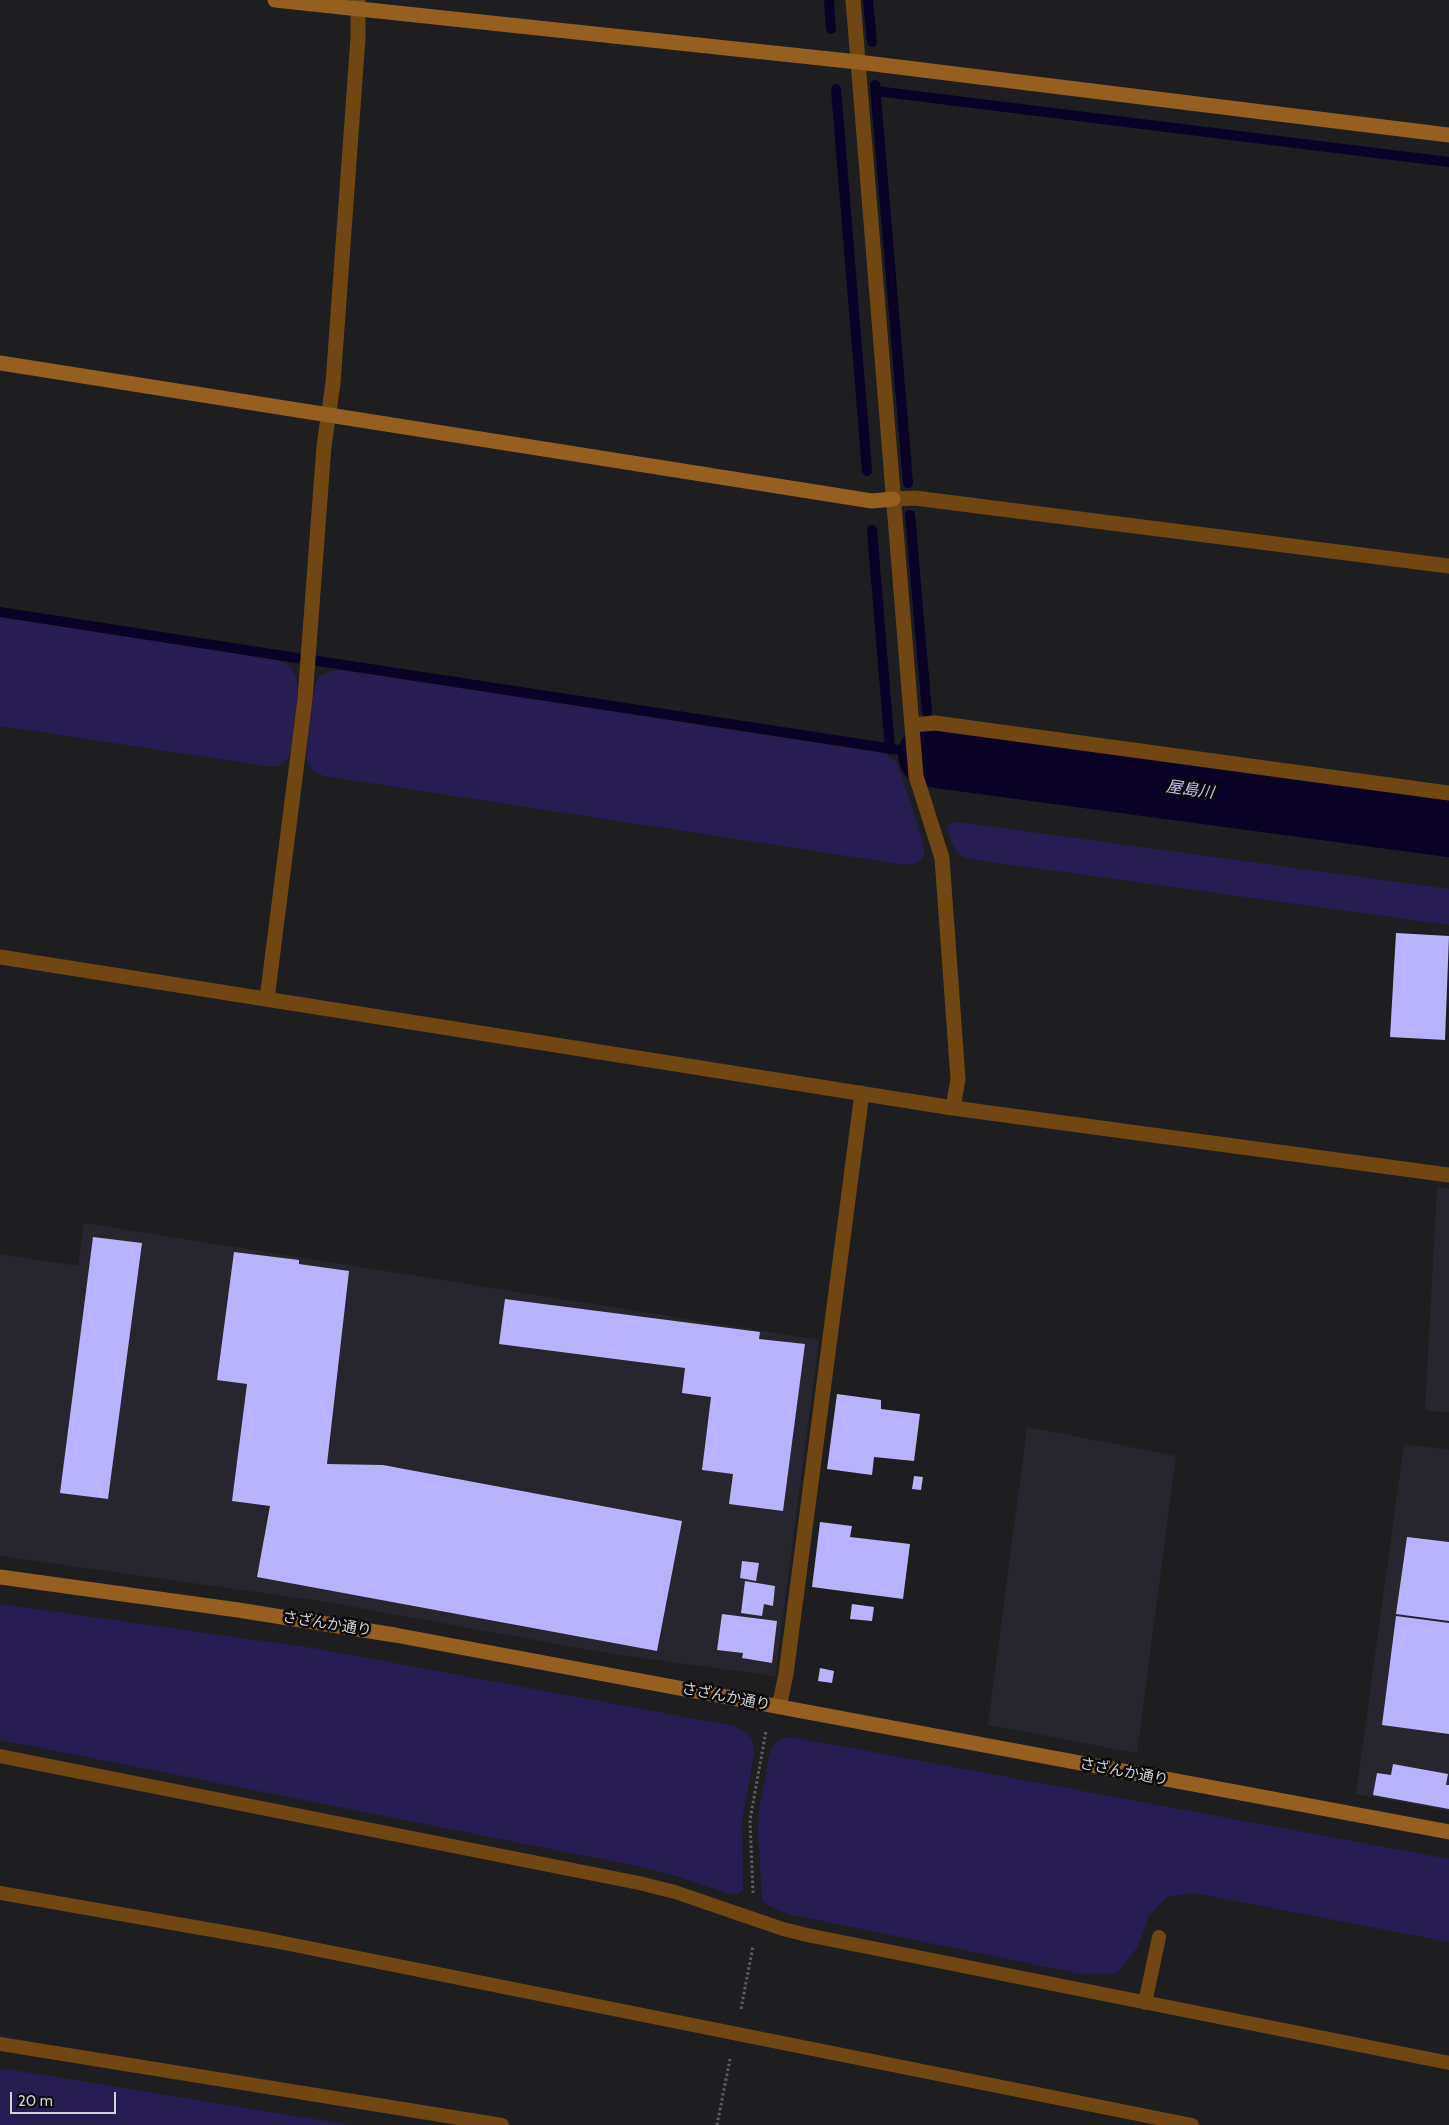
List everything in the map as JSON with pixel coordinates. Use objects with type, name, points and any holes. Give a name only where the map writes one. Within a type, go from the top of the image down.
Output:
[{"type":"street","points":[[275,0],[358,4],[858,62],[1449,135]]},
{"type":"street","points":[[853,0],[916,776],[942,858],[958,1079],[953,1108]]},
{"type":"street","points":[[267,999],[305,699],[324,446],[336,344],[358,38],[358,4]]},
{"type":"street","points":[[0,363],[872,500],[914,498],[1449,566]]},
{"type":"street","points":[[912,725],[935,723],[1449,793]]},
{"type":"street","points":[[0,957],[953,1108],[1449,1175]]},
{"type":"street","points":[[780,1707],[786,1674],[862,1093]]},
{"type":"street","name":"さざんか通り","points":[[0,1577],[258,1613],[395,1635],[1449,1832]]},
{"type":"lane","points":[[0,1756],[638,1882],[676,1892],[783,1929],[807,1935],[1449,2063]]},
{"type":"lane","points":[[0,1893],[269,1940],[1192,2125]]},
{"type":"lane","points":[[1145,2002],[1159,1937]]},
{"type":"lane","points":[[0,2044],[502,2125]]},
{"type":"path","points":[[753,1902],[750,1820],[765,1734]]},
{"type":"path","points":[[740,2011],[755,1937]]},
{"type":"path","points":[[717,2125],[731,2056]]},
{"type":"shaded area","points":[[0,617],[275,659],[289,665],[296,676],[298,689],[291,749],[287,760],[279,766],[266,766],[0,726]]},
{"type":"shaded area","points":[[343,670],[887,755],[896,762],[900,771],[923,843],[925,855],[918,863],[906,865],[324,776],[313,771],[307,761],[306,751],[314,690],[318,678],[330,671]]},
{"type":"shaded area","points":[[958,822],[1449,889],[1449,925],[969,859],[956,852],[948,834],[948,827],[952,823]]},
{"type":"shaded area","points":[[1437,1187],[1449,1189],[1449,1412],[1425,1411]]},
{"type":"shaded area","points":[[84,1223],[819,1340],[775,1676],[612,1654],[320,1601],[0,1556],[0,1254],[78,1266]]},
{"type":"shaded area","points":[[1027,1427],[1176,1456],[1137,1753],[988,1725]]},
{"type":"shaded area","points":[[1404,1444],[1449,1450],[1449,1811],[1356,1794]]},
{"type":"shaded area","points":[[0,1604],[313,1648],[734,1726],[747,1733],[753,1741],[754,1754],[742,1820],[743,1890],[738,1894],[730,1894],[680,1877],[642,1867],[0,1740]]},
{"type":"shaded area","points":[[784,1738],[797,1738],[1449,1859],[1449,1942],[1194,1893],[1167,1897],[1148,1917],[1139,1945],[1117,1973],[1081,1974],[788,1914],[767,1905],[762,1900],[758,1831],[759,1810],[769,1757],[774,1744]]},
{"type":"shaded area","points":[[0,2068],[351,2125],[0,2125]]},
{"type":"building","points":[[1396,933],[1449,936],[1445,1040],[1390,1037]]},
{"type":"building","points":[[93,1237],[142,1243],[108,1499],[60,1493]]},
{"type":"building","points":[[234,1252],[299,1260],[299,1264],[349,1271],[327,1464],[383,1465],[682,1521],[657,1651],[257,1577],[270,1506],[232,1501],[247,1384],[217,1380]]},
{"type":"building","points":[[505,1299],[760,1332],[759,1339],[805,1344],[783,1511],[729,1504],[733,1474],[702,1470],[711,1397],[682,1393],[685,1368],[499,1344]]},
{"type":"building","points":[[837,1394],[881,1400],[881,1409],[920,1414],[914,1461],[874,1457],[872,1475],[827,1469]]},
{"type":"building","points":[[914,1476],[923,1477],[921,1490],[912,1489]]},
{"type":"building","points":[[820,1522],[852,1526],[850,1537],[910,1544],[903,1599],[812,1587]]},
{"type":"building","points":[[1407,1537],[1449,1542],[1449,1621],[1396,1614]]},
{"type":"building","points":[[742,1561],[759,1563],[756,1581],[740,1578]]},
{"type":"building","points":[[745,1581],[775,1586],[773,1606],[764,1604],[762,1616],[741,1613]]},
{"type":"building","points":[[852,1604],[874,1607],[872,1621],[850,1619]]},
{"type":"building","points":[[722,1614],[777,1621],[772,1663],[742,1658],[743,1653],[717,1650]]},
{"type":"building","points":[[1396,1616],[1449,1623],[1449,1734],[1382,1725]]},
{"type":"building","points":[[820,1668],[834,1671],[832,1683],[818,1681]]},
{"type":"building","points":[[1393,1764],[1448,1774],[1446,1785],[1449,1785],[1449,1809],[1373,1795],[1377,1773],[1391,1775]]},
{"type":"waterway","points":[[829,0],[831,29]]},
{"type":"waterway","points":[[868,0],[872,42]]},
{"type":"waterway","points":[[875,85],[908,483]]},
{"type":"waterway","points":[[836,89],[867,471]]},
{"type":"waterway","points":[[876,91],[1449,162]]},
{"type":"waterway","points":[[910,515],[927,712]]},
{"type":"waterway","points":[[872,530],[890,749]]},
{"type":"waterway","points":[[0,612],[297,658]]},
{"type":"waterway","points":[[318,661],[900,750]]},
{"type":"waterway","points":[[927,754],[930,755],[928,733]]},
{"type":"waterway","name":"屋島川","points":[[930,755],[1449,825]]}]
